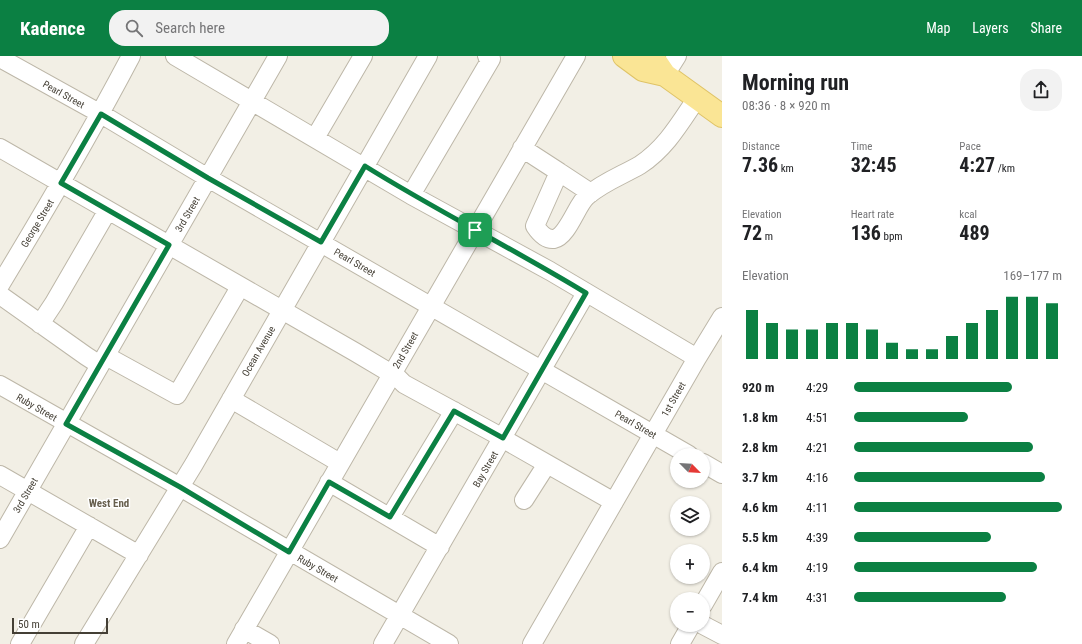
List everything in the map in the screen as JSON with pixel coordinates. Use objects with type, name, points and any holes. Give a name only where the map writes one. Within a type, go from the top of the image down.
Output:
[{"type":"main road","points":[[624,56],[643,70],[665,75]]},
{"type":"main road","points":[[652,56],[665,75],[722,116]]},
{"type":"street","name":"George Street","points":[[0,285],[101,114],[131,56]]},
{"type":"street","name":"3rd Street","points":[[0,539],[278,56]]},
{"type":"street","points":[[315,138],[363,56]]},
{"type":"street","name":"Ocean Avenue","points":[[84,644],[180,487],[428,56]]},
{"type":"street","points":[[411,195],[491,59],[487,56]]},
{"type":"street","name":"2nd Street","points":[[240,637],[430,306],[576,56]]},
{"type":"street","points":[[665,75],[678,56]]},
{"type":"street","name":"Pearl Street","points":[[0,58],[101,114],[208,178],[677,448]]},
{"type":"street","points":[[187,59],[252,101],[365,166],[411,195],[550,271],[697,358]]},
{"type":"street","points":[[559,172],[535,226],[540,234],[554,239],[560,236],[569,225],[586,196],[617,176],[640,165],[657,152],[666,143],[697,98]]},
{"type":"street","points":[[0,148],[392,374],[404,384],[503,438],[614,502]]},
{"type":"street","points":[[522,148],[592,193]]},
{"type":"street","points":[[40,324],[54,304],[108,210]]},
{"type":"street","points":[[0,295],[86,356],[103,360],[178,395],[240,287]]},
{"type":"street","name":"Bay Street","points":[[383,644],[560,341],[586,293]]},
{"type":"street","name":"1st Street","points":[[532,644],[722,317]]},
{"type":"street","name":"Ruby Street","points":[[0,385],[66,424],[180,487],[449,644]]},
{"type":"street","points":[[231,399],[340,463]]},
{"type":"street","points":[[390,517],[454,411]]},
{"type":"street","points":[[524,500],[547,464]]},
{"type":"street","points":[[710,467],[722,474]]},
{"type":"street","points":[[0,476],[28,490],[139,555]]},
{"type":"street","points":[[329,482],[440,547]]},
{"type":"street","points":[[20,644],[88,526]]},
{"type":"street","points":[[710,593],[722,572]]},
{"type":"street","points":[[710,628],[722,636]]},
{"type":"street","points":[[680,644],[687,632]]},
{"type":"street","points":[[240,637],[270,644]]},
{"type":"district","name":"West End","points":[[109,503]]},
{"type":"route","points":[[101,114],[208,178],[321,242],[365,166],[411,195],[475,230],[550,271],[586,293],[560,341],[503,438],[454,411],[390,517],[329,482],[289,552],[180,487],[66,424],[169,245],[61,183],[101,114]]}]
